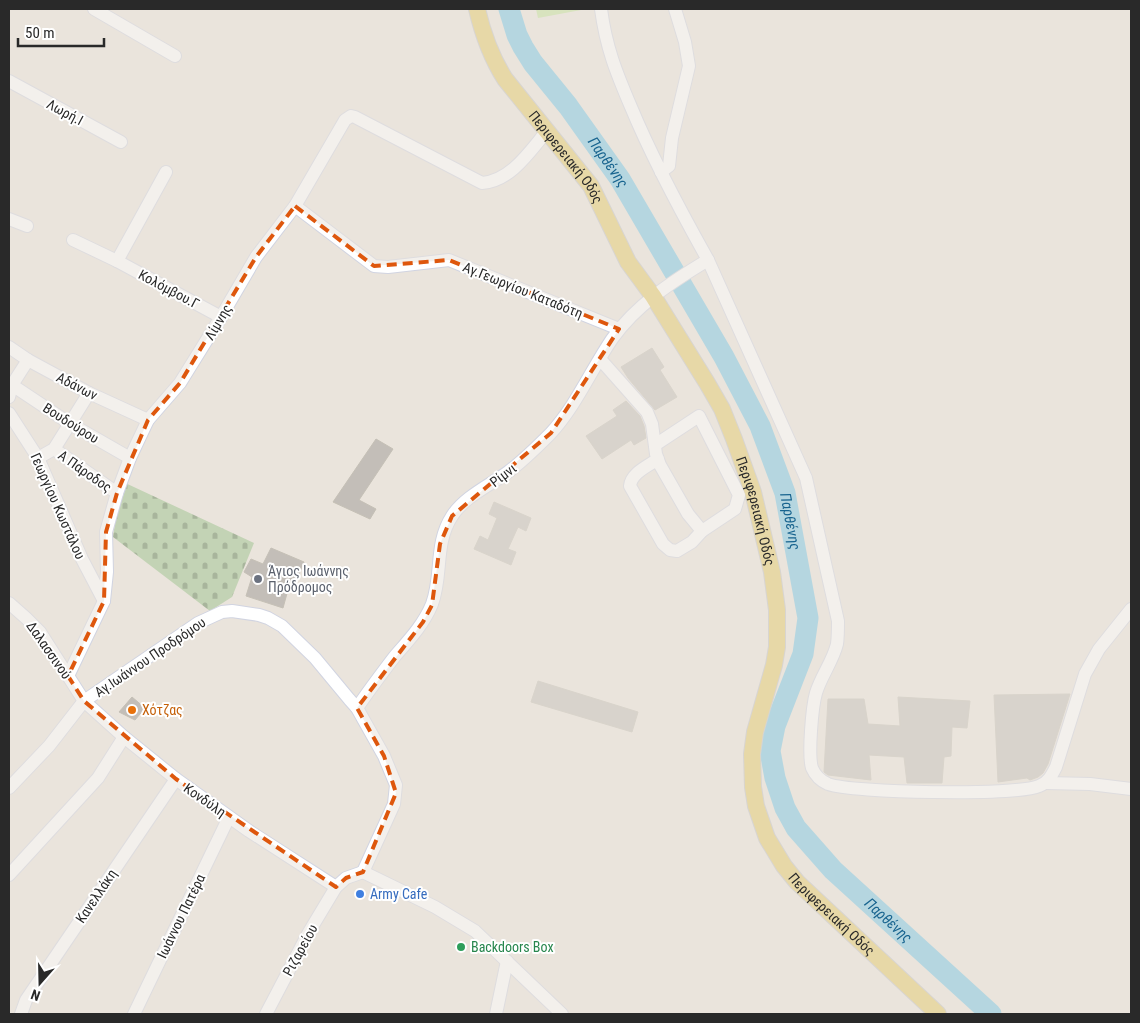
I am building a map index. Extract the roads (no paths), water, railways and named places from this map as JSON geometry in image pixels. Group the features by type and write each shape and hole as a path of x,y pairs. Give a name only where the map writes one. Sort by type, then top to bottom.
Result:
{"main road":[{"name":"Περιφερειακή Οδός","path":"477,9 482,32 497,66 505,79 591,186 628,262 653,296 722,409 753,492 772,572 778,610 777,647 770,681 755,732 751,770 756,806 764,831 774,852 798,882 938,1014"}],"street":[{"path":"94,9 175,56"},
{"path":"601,9 612,64 638,125 672,196 708,260 806,478 838,621 837,644 816,694 810,747 813,770 820,780 828,784 867,789 997,792 1034,788 1046,783 1090,784 1131,789"},
{"path":"603,24 611,9"},
{"path":"660,172 669,166 672,138 688,66 685,42 675,9"},
{"name":"Λωρή.Ι","path":"9,81 121,142"},
{"name":"Λίμνης","path":"68,676 104,601 107,572 106,532 117,493 130,458 148,420 180,383 221,318 256,257 296,206 337,131 345,120 350,116 355,117 482,183 498,180 520,164 547,131"},
{"path":"117,261 166,172"},
{"name":"Αγ.Γεωργίου Καταδότη","path":"296,206 374,266 388,267 449,260 619,329"},
{"path":"9,219 27,226"},
{"name":"Κολόμβου.Γ","path":"73,240 117,261 221,318"},
{"name":"Ρίμνι","path":"357,708 370,688 428,614 438,583 440,544 452,516 461,505 509,471 551,433 586,383 619,329 653,296 708,260"},
{"name":"Αδάνων","path":"9,347 28,360 89,393 148,420"},
{"path":"600,359 647,412 652,424 658,459 688,514 702,532"},
{"path":"10,391 28,360"},
{"name":"Βουδούρου","path":"10,391 130,458"},
{"path":"38,458 54,448 68,423 89,393"},
{"name":"Γεωργίου Κωστάλου","path":"9,413 38,458 82,559 104,601"},
{"path":"655,445 699,416 739,495 735,509 702,532 692,542 677,551 670,550 663,544 630,486 636,474 658,459"},
{"name":"Α Πάροδος","path":"54,448 117,493"},
{"name":"Δαλασσινού","path":"9,603 40,632 84,701"},
{"path":"1046,783 1053,774 1059,758 1085,674 1099,649 1131,609"},
{"name":"Αγ.Ιωάννου Προδρόμου","path":"9,788 49,746 84,701 198,623 222,612 232,611 258,615 282,626 315,658 357,708 384,756 396,785 394,804 363,872"},
{"name":"Κονδύλη","path":"84,701 124,737 176,779 229,817 336,887"},
{"path":"9,875 98,778 124,737"},
{"name":"Κανελλάκη","path":"21,1014 26,1000 176,779"},
{"name":"Ιωάννου Πατέρα","path":"134,1014 229,817"},
{"path":"336,887 346,878 363,872 462,922 475,931 562,1014"},
{"name":"Ριζαρείου","path":"266,1014 309,932 336,887"},
{"path":"496,1014 507,961"}],"waterway":[{"name":"Παρθένης","path":"509,9 523,47 620,179 724,357 760,426 785,493 808,618 803,654 775,726 770,751 775,778 785,808 796,828 833,870 991,1014"}],"place":[{"name":"Άγιος Ιωάννης Πρόδρομος","path":"258,579"},
{"name":"Χότζας","path":"132,710"},
{"name":"Army Cafe","path":"360,894"},
{"name":"Backdoors Box","path":"461,947"}]}
